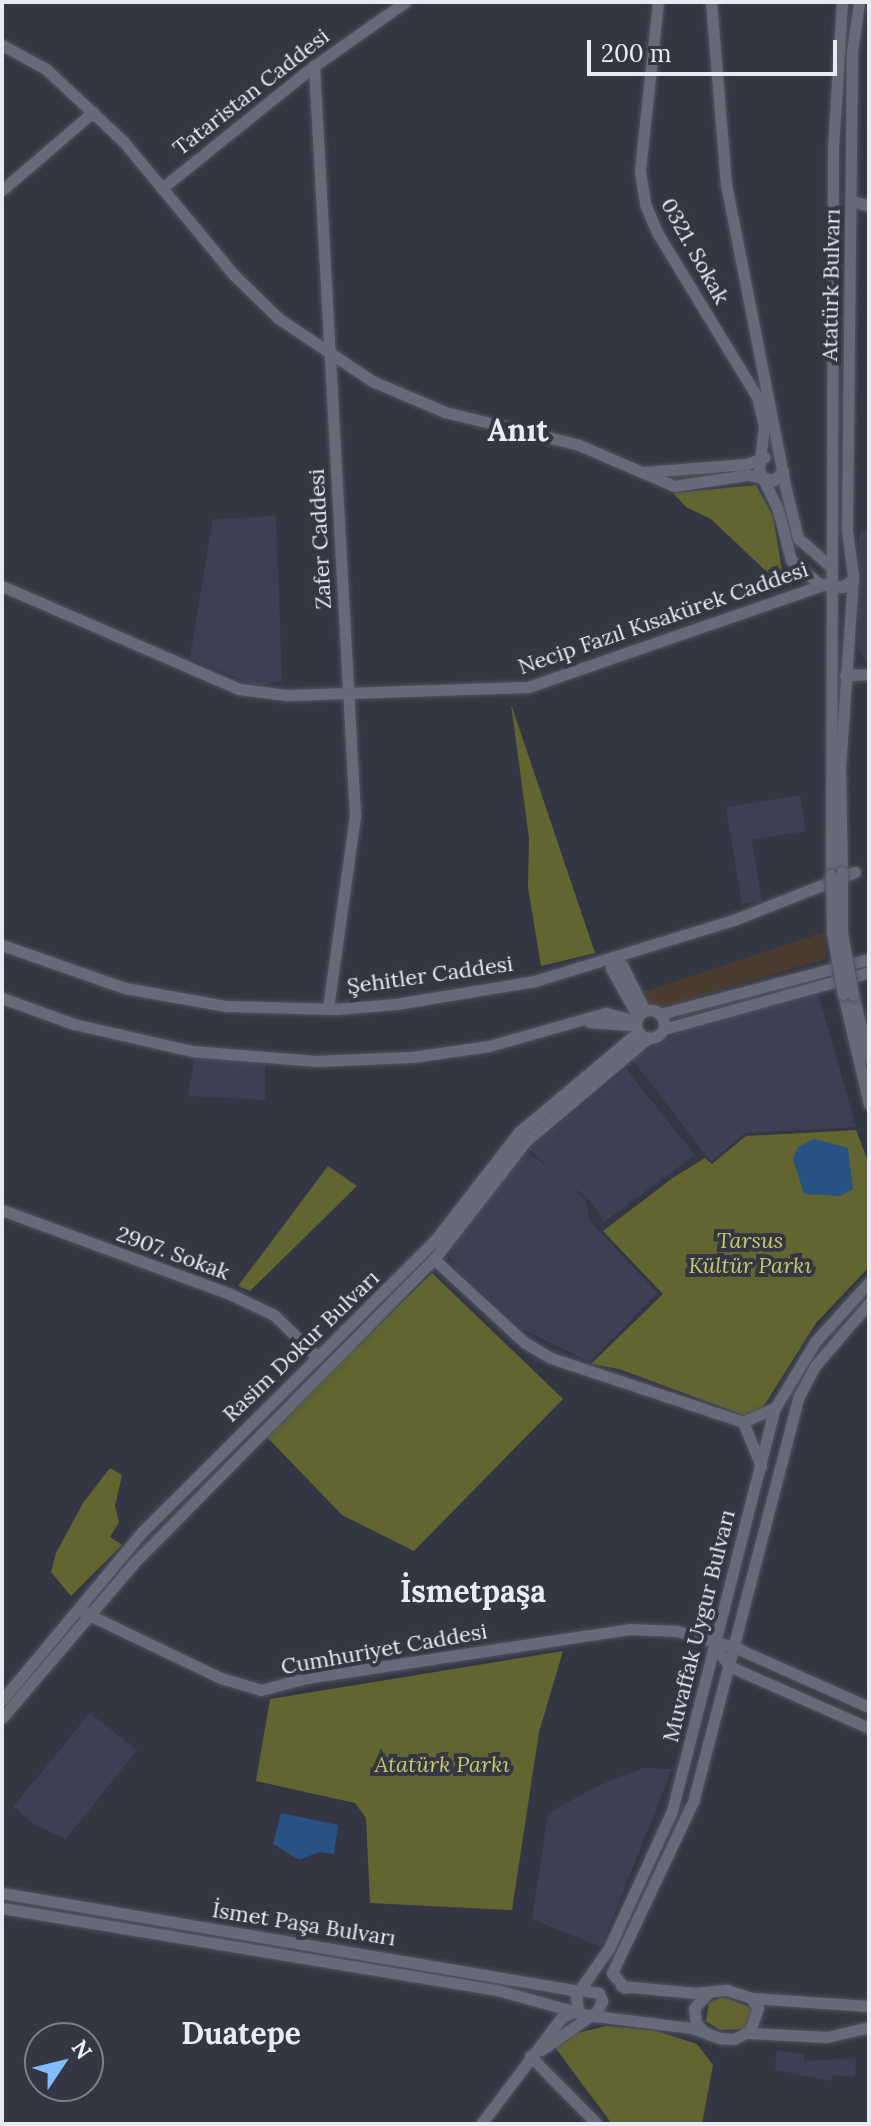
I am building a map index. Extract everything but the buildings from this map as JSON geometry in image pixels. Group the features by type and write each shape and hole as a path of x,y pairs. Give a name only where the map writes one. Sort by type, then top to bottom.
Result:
{"street":[{"name":"Tataristan Caddesi","path":"162,188 314,66 405,2"},
{"name":"0321. Sokak","path":"658,2 641,189 658,234 757,397 764,425 763,477"},
{"path":"711,2 726,184 798,538 831,567 842,562 852,574"},
{"name":"Atatürk Bulvarı","path":"831,582 833,149 842,2"},
{"name":"Atatürk Bulvarı","path":"843,873 845,675 852,574 847,530 853,201 852,52 859,2"},
{"path":"2,45 46,69 93,112 162,188 234,275 278,318 372,381 445,412 579,445 674,486 763,477 774,480 782,466"},
{"name":"Zafer Caddesi","path":"314,66 326,353 340,506 346,695 355,816 328,1009"},
{"path":"2,190 93,112"},
{"path":"853,201 869,206"},
{"path":"642,472 762,459 782,466"},
{"path":"763,477 778,510 791,560 807,577 831,582 843,873 832,933 869,1058"},
{"name":"Necip Fazıl Kısakürek Caddesi","path":"2,586 239,689 268,695 346,695 528,687 831,582 842,587 852,574"},
{"path":"845,675 869,674"},
{"name":"Şehitler Caddesi","path":"2,945 81,975 170,998 226,1006 328,1009 472,994 612,958 736,919 843,873"},
{"path":"612,958 611,968 640,1024"},
{"path":"2,998 74,1024 192,1051 315,1061 473,1048 606,1013 664,1029 861,968 869,959"},
{"path":"2,1718 89,1614 338,1352 434,1259 526,1141 640,1024 660,1014 861,968"},
{"path":"848,994 869,1104"},
{"path":"660,1014 664,1029"},
{"name":"Rasim Dokur Bulvarı","path":"2,1700 141,1533 436,1239 519,1132 640,1024"},
{"name":"2907. Sokak","path":"2,1210 228,1293 274,1315 317,1357"},
{"path":"434,1259 524,1342 551,1358 743,1422 775,1408"},
{"name":"Muvaffak Uygur Bulvarı","path":"579,1991 609,1948 672,1811 775,1408 815,1342 869,1282"},
{"name":"Muvaffak Uygur Bulvarı","path":"596,2013 693,1802 799,1396 828,1348 869,1303"},
{"path":"743,1422 761,1466"},
{"name":"Cumhuriyet Caddesi","path":"76,1608 221,1678 261,1690 306,1678 629,1629 677,1631 734,1647 869,1707"},
{"path":"713,1643 729,1666 869,1728"},
{"name":"İsmet Paşa Bulvarı","path":"2,1893 579,1991 592,1988 601,1997"},
{"name":"İsmet Paşa Bulvarı","path":"2,1908 497,1990 578,2010 734,2039 748,2033 827,2037 869,2027"},
{"path":"610,1977 625,1988 710,1992 735,1990 751,1998 869,2006"},
{"path":"481,2124 562,2017 578,2010 579,1991"},
{"path":"706,2033 693,2017 699,1999 710,1992"},
{"path":"748,2033 758,2008 751,1998"},
{"path":"530,2056 596,2013"},
{"path":"530,2056 597,2124"}],"shaded area":[{"path":"276,516 282,681 257,686 190,658 213,519"},
{"path":"869,528 869,664 858,651 859,539 860,532"},
{"path":"800,795 806,831 752,840 762,901 742,904 726,807"},
{"path":"825,932 826,959 651,1010 643,992"},
{"path":"818,994 856,1127 745,1133 711,1162 632,1059 683,1029"},
{"path":"195,1055 265,1063 265,1100 188,1096"},
{"path":"626,1069 695,1155 604,1222 591,1202 571,1185 586,1201 589,1220 657,1293 590,1362 524,1330 455,1268 447,1251 526,1152 550,1168 529,1149"},
{"path":"90,1713 137,1750 66,1839 35,1825 13,1807"},
{"path":"643,1768 672,1769 601,1947 532,1919 548,1814 591,1789"},
{"path":"777,2051 804,2054 804,2061 856,2058 855,2077 832,2075 831,2081 775,2070"}],"green space":[{"path":"756,485 773,516 785,589 711,519 686,507 673,493"},
{"path":"511,704 595,953 541,966 528,887 529,838"},
{"name":"Tarsus Kültür Parkı","path":"856,1130 869,1164 869,1267 816,1323 762,1409 746,1416 619,1369 591,1364 663,1294 603,1231 674,1177 705,1158 712,1164 746,1136"},
{"path":"328,1166 357,1186 250,1291 238,1286"},
{"path":"432,1273 563,1399 414,1551 342,1515 265,1435"},
{"path":"110,1468 122,1475 115,1506 119,1522 110,1537 122,1545 71,1596 51,1572 56,1553 83,1503"},
{"name":"Atatürk Parkı","path":"563,1651 539,1732 512,1910 370,1903 366,1818 355,1803 256,1781 270,1699"},
{"path":"723,1997 753,2008 748,2029 720,2030 706,2021 709,2002"},
{"path":"606,2026 653,2030 697,2044 713,2065 702,2124 612,2124 554,2046 578,2033"}],"water":[{"path":"814,1139 848,1148 853,1189 840,1196 804,1194 793,1159 798,1147"},
{"path":"281,1813 338,1825 334,1854 319,1852 299,1860 273,1844"}],"district":[{"name":"Anıt","path":"518,430"},
{"name":"İsmetpaşa","path":"473,1591"},
{"name":"Duatepe","path":"241,2033"}]}
